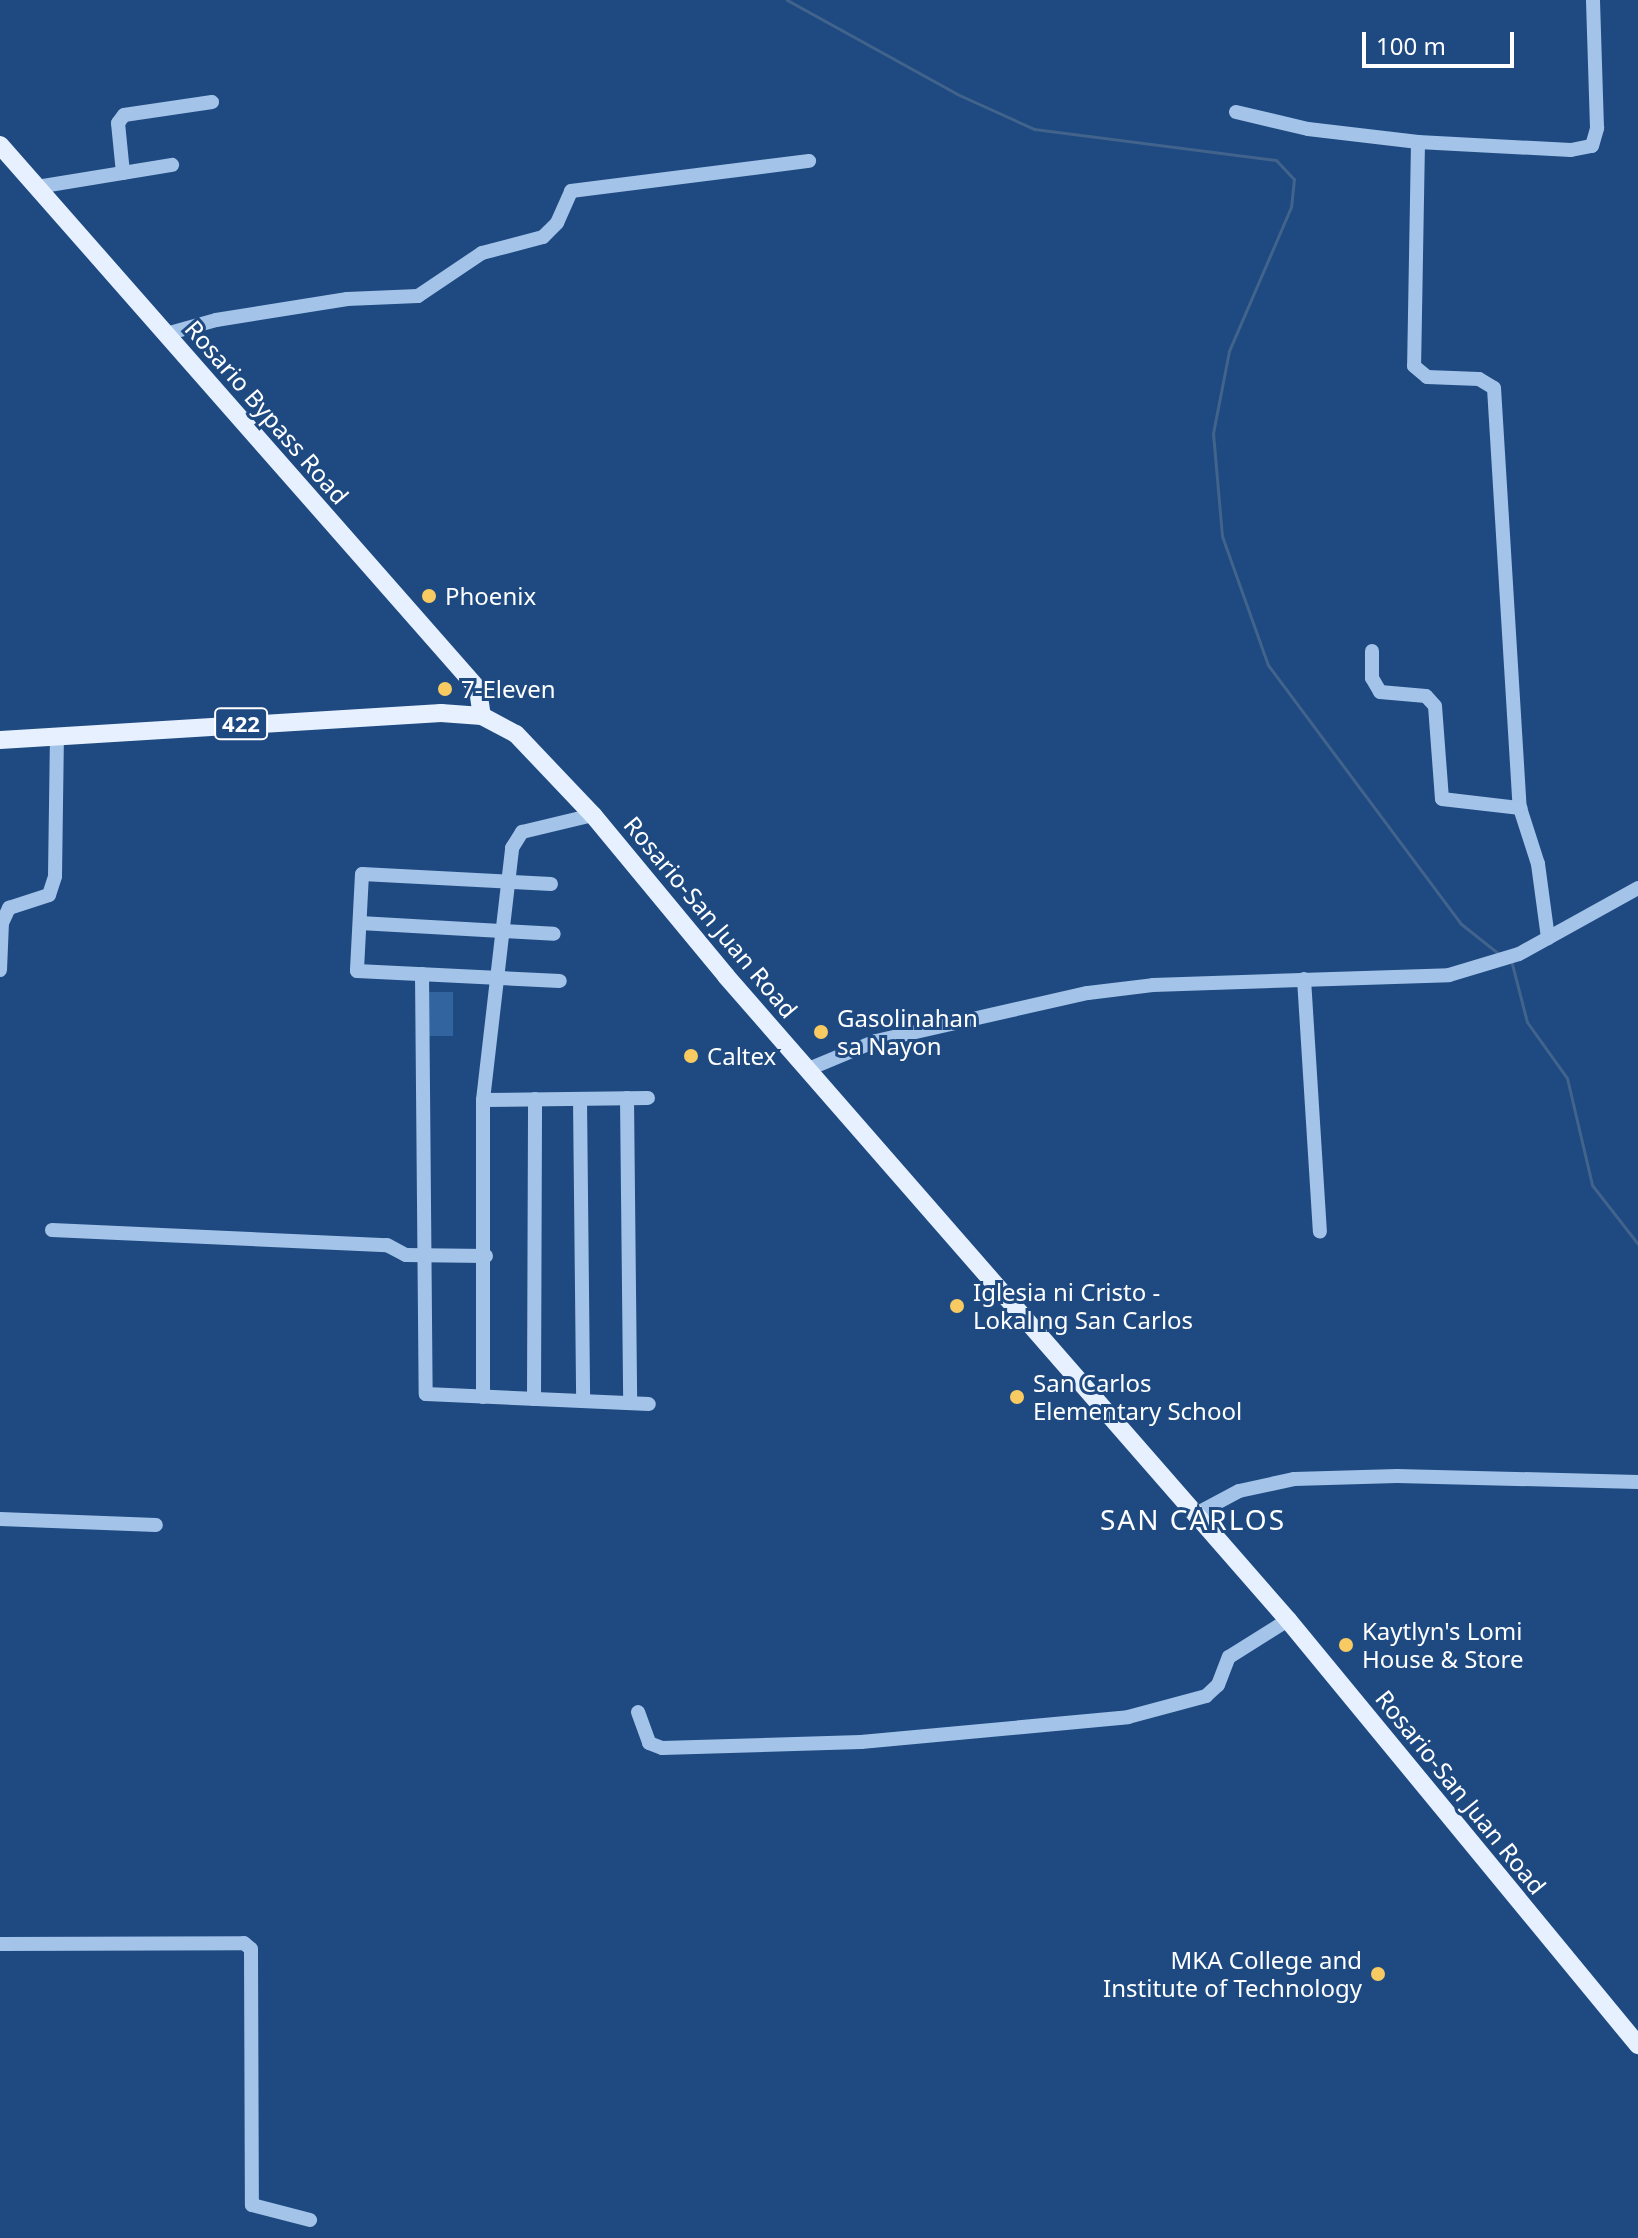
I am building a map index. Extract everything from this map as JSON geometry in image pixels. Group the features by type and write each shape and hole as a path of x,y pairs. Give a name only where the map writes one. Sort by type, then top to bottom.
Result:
{"main road":[{"name":"Rosario Bypass Road","path":"0,145 478,689 482,716"},
{"name":"Rosario-San Juan Road","path":"0,740 400,714 482,716 516,734 593,815 726,976 811,1068 1194,1515 1288,1620 1638,2045"}],"street":[{"path":"1236,112 1308,129 1418,142 1571,150 1592,146 1597,128 1593,0"},
{"path":"123,173 118,123 124,115 212,102"},
{"path":"1418,142 1414,366 1427,377 1487,382 1495,398 1520,808 1536,856 1548,938"},
{"path":"166,334 216,320 347,299 418,296 482,253 543,237 557,223 571,191 809,161"},
{"path":"37,187 172,165"},
{"path":"1372,651 1372,678 1380,692 1426,696 1435,706 1442,799 1520,808"},
{"path":"0,970 2,923 9,908 49,895 55,876 57,736"},
{"path":"483,1397 486,1256 483,1100 515,839 522,832 593,815"},
{"path":"551,884 362,874 357,971 560,981"},
{"path":"811,1068 876,1041 1088,993 1304,979 1449,975 1519,954 1638,888"},
{"path":"360,923 554,934"},
{"path":"422,974 426,1394 649,1404"},
{"path":"1304,979 1320,1231"},
{"path":"627,1098 630,1403"},
{"path":"483,1100 648,1098"},
{"path":"534,1399 535,1099"},
{"path":"580,1099 583,1401"},
{"path":"52,1230 387,1245 406,1255 486,1256"},
{"path":"1194,1515 1239,1491 1294,1479 1397,1476 1638,1482"},
{"path":"0,1519 156,1525"},
{"path":"638,1712 649,1743 662,1748 861,1742 1128,1717 1206,1696 1218,1685 1229,1657 1288,1620"},
{"path":"0,1944 244,1943 251,1949 252,2205 310,2220"}],"shaded area":[{"path":"429,992 453,992 453,1036 429,1036"}],"waterway":[{"path":"787,0 957,94 1034,129 1276,160 1294,179 1291,207 1229,351 1213,433 1222,536 1268,665 1460,923 1499,954"},
{"path":"1512,964 1527,1022 1567,1078 1592,1185 1638,1244"}],"place":[{"name":"Phoenix","path":"429,596"},
{"name":"7-Eleven","path":"445,689"},
{"name":"Gasolinahan sa Nayon","path":"821,1032"},
{"name":"Caltex","path":"691,1056"},
{"name":"Iglesia ni Cristo - Lokal ng San Carlos","path":"957,1306"},
{"name":"San Carlos Elementary School","path":"1017,1397"},
{"name":"Kaytlyn's Lomi House & Store","path":"1346,1645"},
{"name":"MKA College and Institute of Technology","path":"1378,1974"}],"district":[{"name":"SAN CARLOS","path":"1193,1519"}]}
